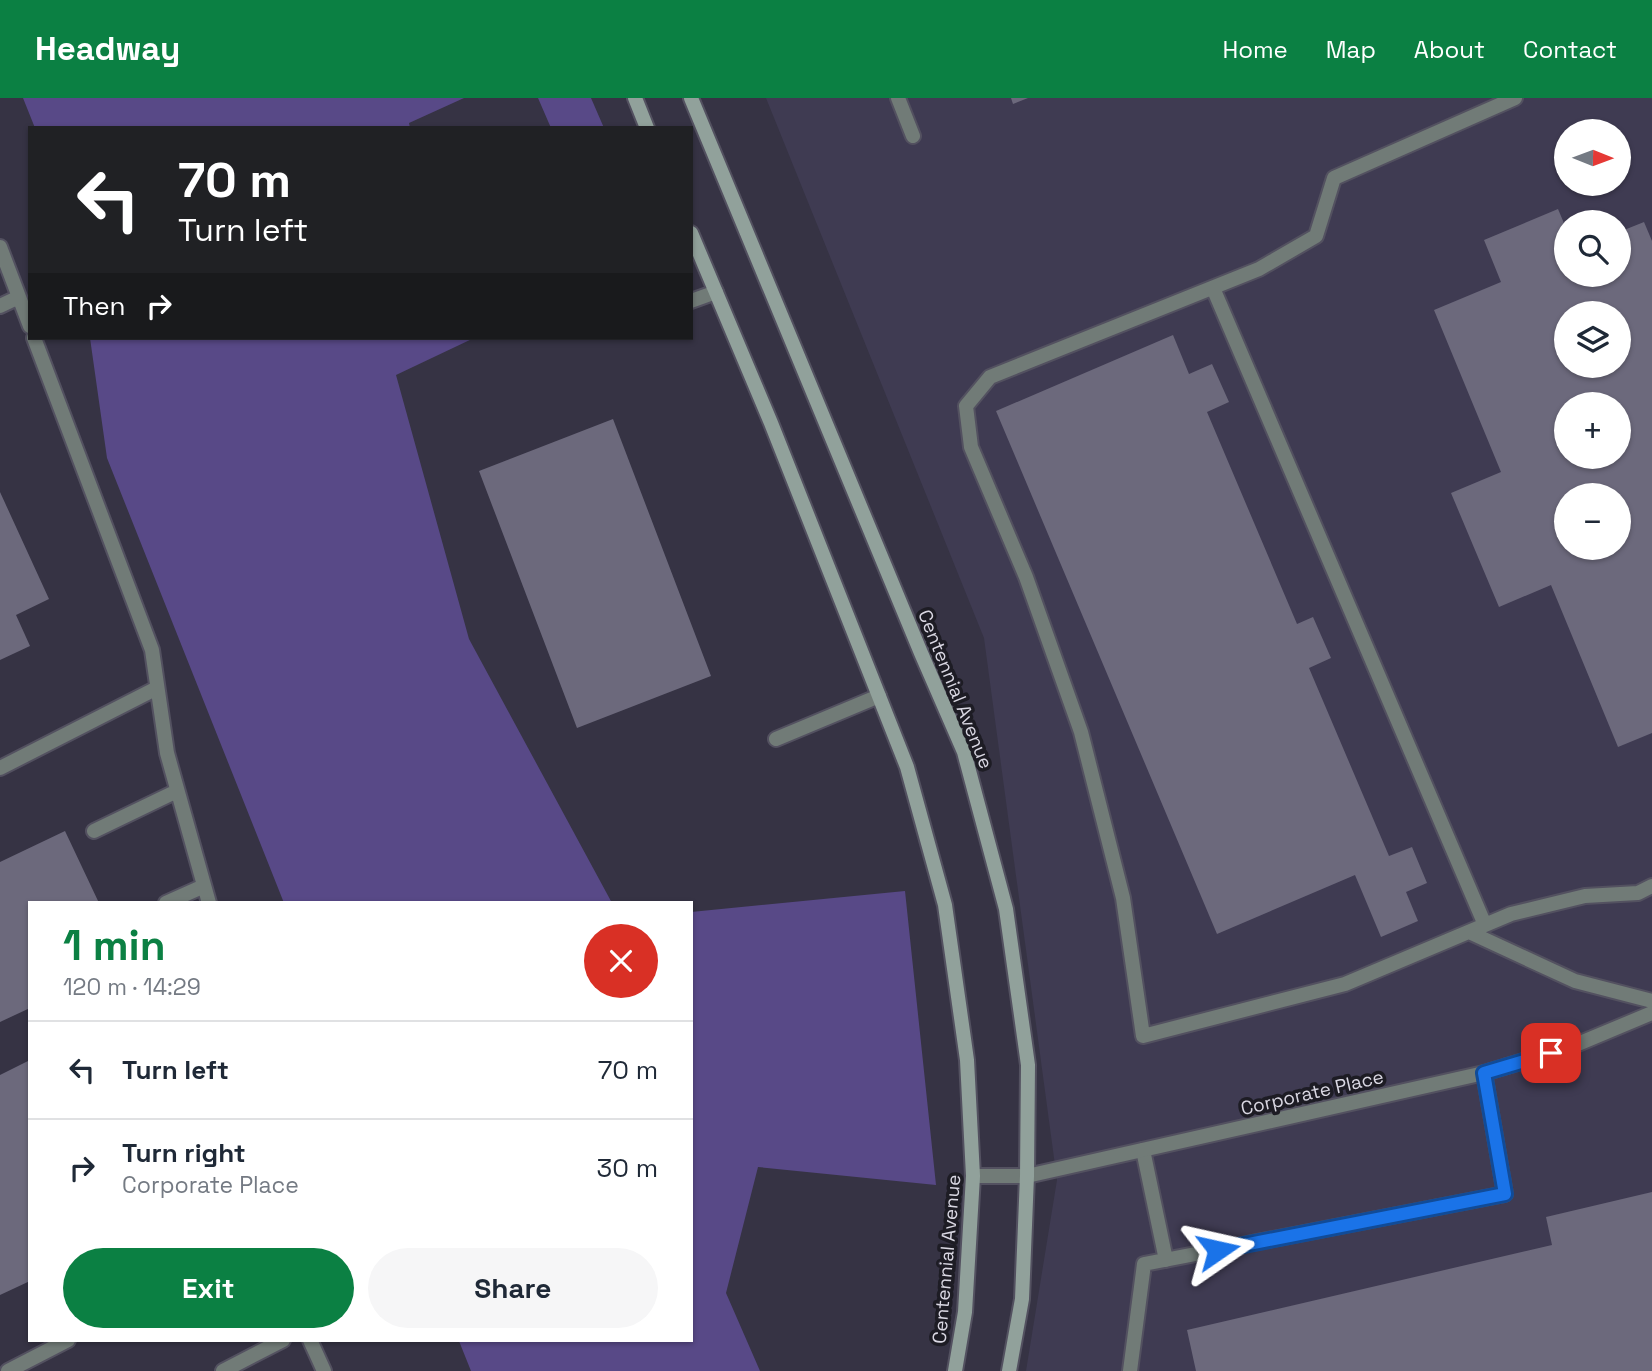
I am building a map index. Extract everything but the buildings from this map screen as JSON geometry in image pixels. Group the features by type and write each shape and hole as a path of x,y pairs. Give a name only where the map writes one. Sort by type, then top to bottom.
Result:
{"main road":[{"path":"635,98 646,126"},
{"name":"Centennial Avenue","path":"696,102 964,752 1008,922 1028,1065 1027,1176 1021,1299 1009,1371"},
{"name":"Centennial Avenue","path":"693,238 776,435 907,767 945,905 967,1059 973,1176 965,1312 955,1371"}],"street":[{"path":"898,98 913,136"},
{"path":"1515,98 1334,178 1316,236 1259,269 990,377 966,406 971,447 1026,577 1081,732 1123,898 1143,1036 1345,984 1511,914 1585,896 1638,893 1652,886"},
{"path":"0,247 28,321"},
{"path":"1213,288 1485,925"},
{"path":"693,300 716,292"},
{"path":"0,306 19,297"},
{"path":"35,340 152,650 167,753 208,901"},
{"path":"0,768 157,688"},
{"path":"776,739 879,696"},
{"path":"94,831 177,791"},
{"path":"170,901 204,886"},
{"path":"1469,932 1575,981 1652,1001"},
{"name":"Corporate Place","path":"973,1176 1027,1176 1484,1073 1573,1046 1652,1013"},
{"path":"1130,1371 1144,1264 1505,1194 1484,1073"},
{"path":"1143,1150 1166,1260"},
{"path":"8,1371 64,1342"},
{"path":"223,1371 279,1342"},
{"path":"311,1342 324,1371"}],"shaded area":[{"path":"23,98 464,98 409,123 410,126 34,126"},
{"path":"538,98 591,98 603,126 550,126"},
{"path":"766,98 1652,98 1652,1371 1026,1371 1057,1180 984,638"},
{"path":"90,340 470,340 396,375 469,639 611,901 283,901 107,458"},
{"path":"905,891 936,1185 758,1167 726,1293 760,1371 471,1371 459,1342 693,1342 693,912"}],"route":[{"path":"1218,1250 1505,1194 1484,1073 1551,1053"}]}
